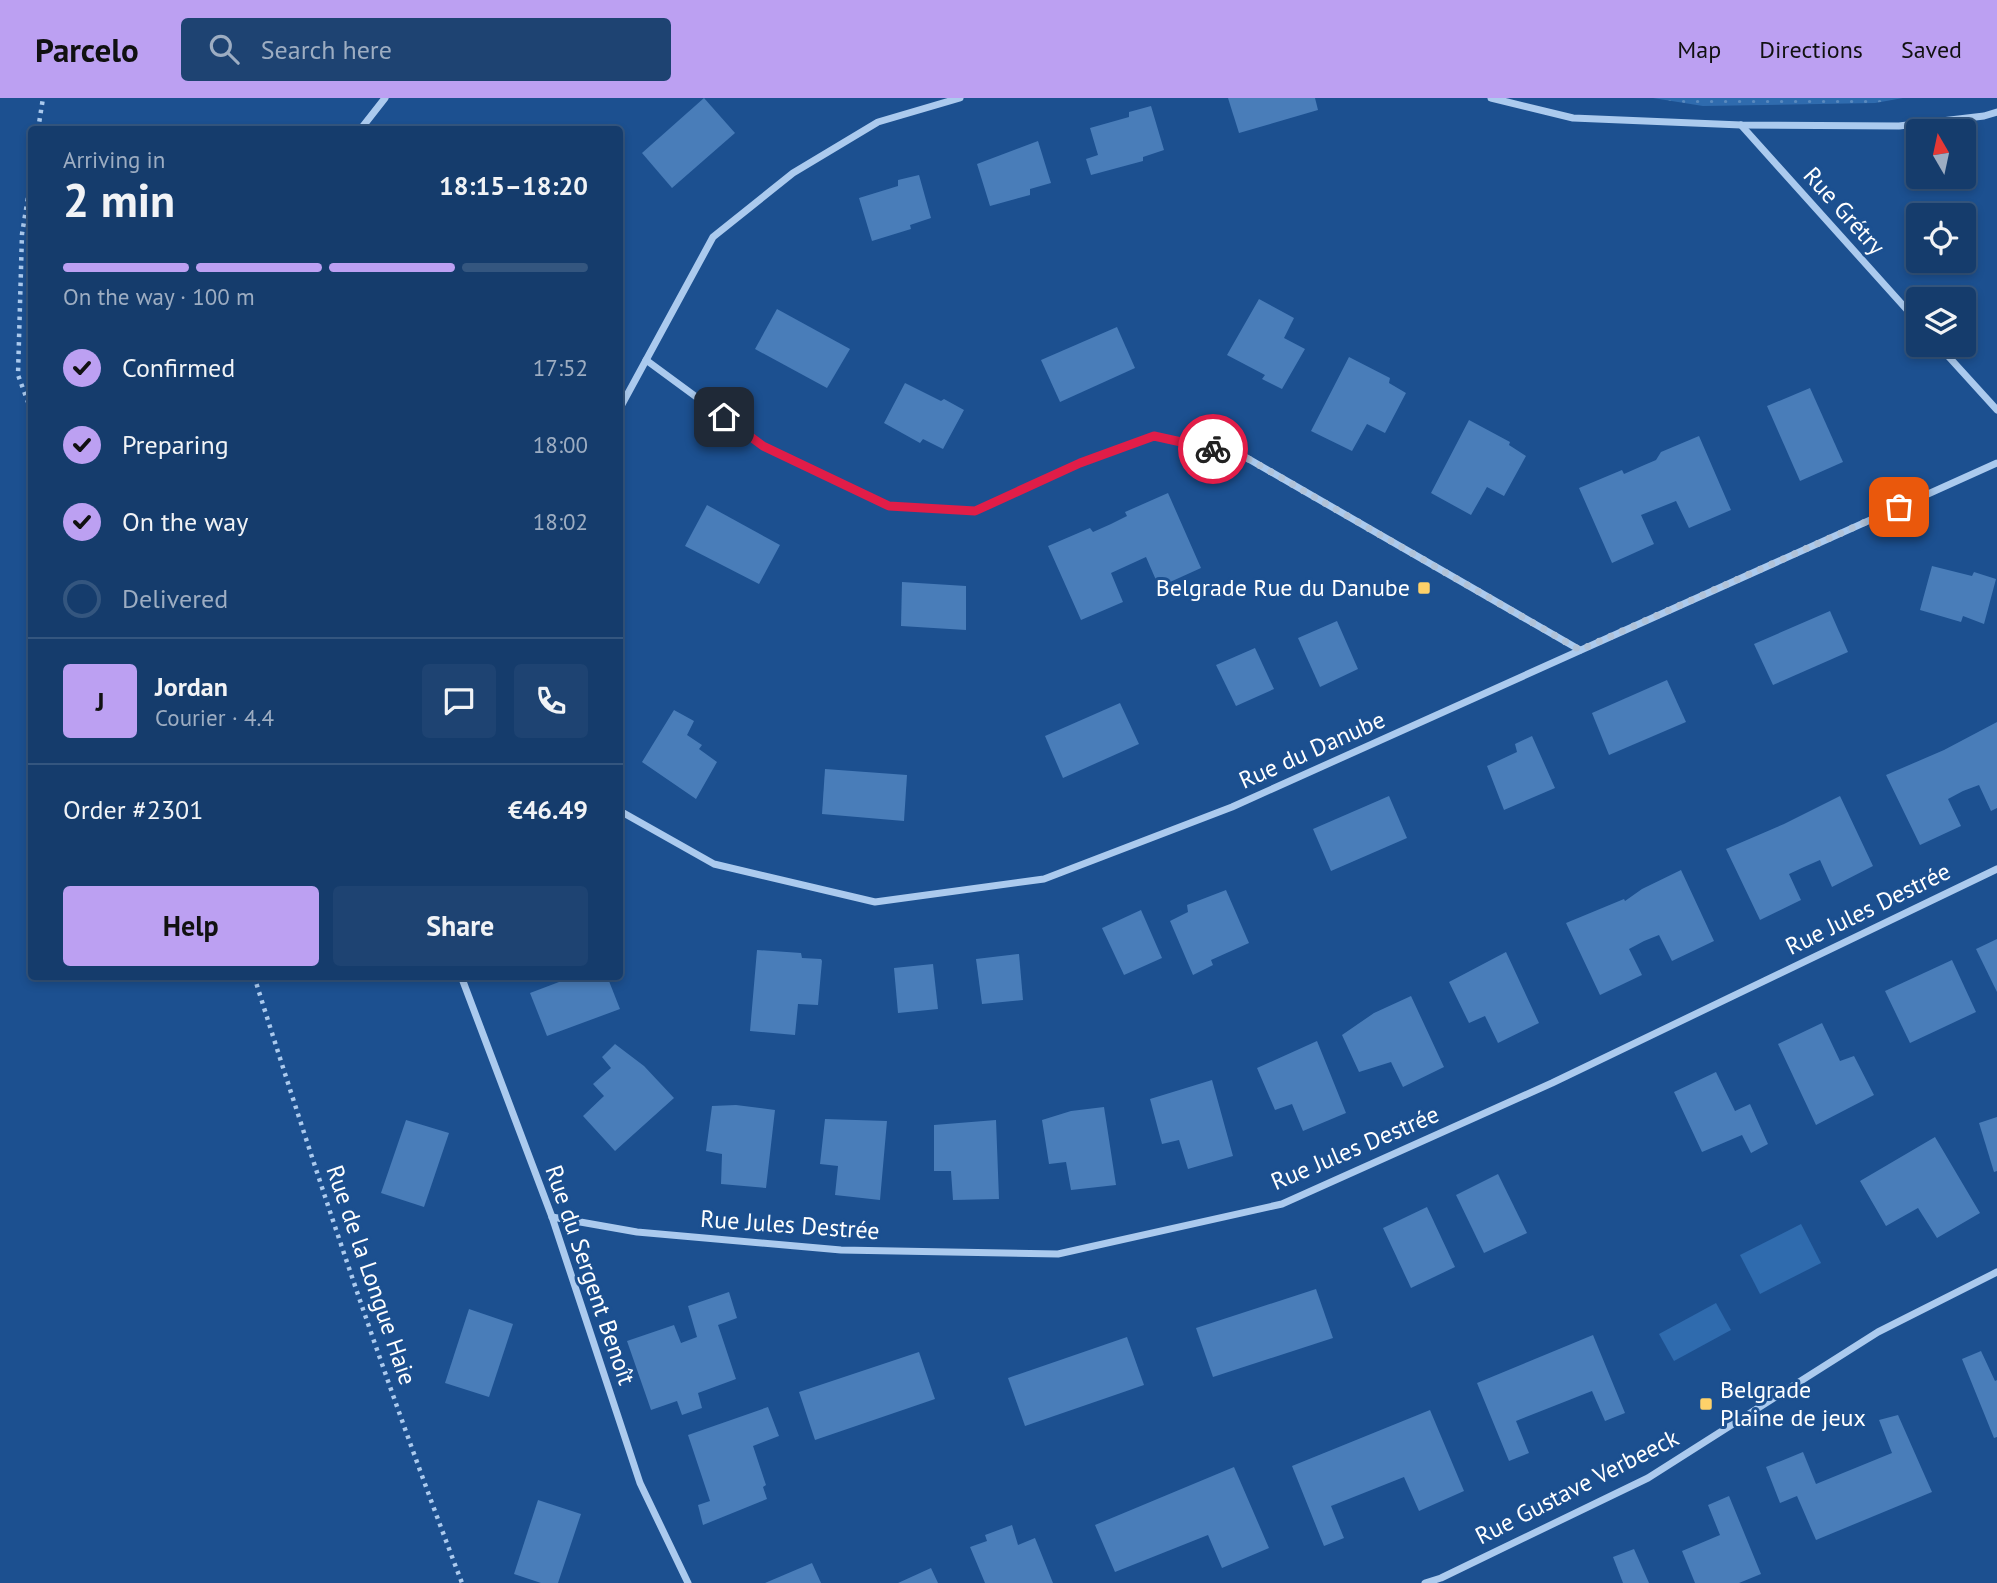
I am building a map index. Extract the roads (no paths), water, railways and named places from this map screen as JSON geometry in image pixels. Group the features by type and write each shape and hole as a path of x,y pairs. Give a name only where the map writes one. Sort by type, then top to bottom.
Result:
{"street":[{"path":"363,126 385,98"},
{"path":"623,402 713,237 793,173 878,122 960,98"},
{"path":"1491,98 1573,118 1741,125 1899,125 1997,113"},
{"name":"Rue Grétry","path":"1741,125 1906,309"},
{"path":"1949,357 1997,410"},
{"path":"646,360 763,446 889,506 975,511 1080,463 1154,436 1240,454 1580,650"},
{"name":"Rue du Danube","path":"623,813 715,864 875,901 1044,879 1232,807 1997,463"},
{"name":"Rue Jules Destrée","path":"552,1217 637,1232 841,1250 1058,1254 1282,1203 1552,1083 1997,869"},
{"name":"Rue du Sergent Benoît","path":"463,980 552,1217 640,1483 688,1583"},
{"name":"Rue Gustave Verbeeck","path":"1425,1583 1441,1578 1648,1478 1878,1332 1997,1272"}],"place":[{"name":"Belgrade Rue du Danube","path":"1424,588"},
{"name":"Belgrade Plaine de jeux","path":"1706,1404"}]}
